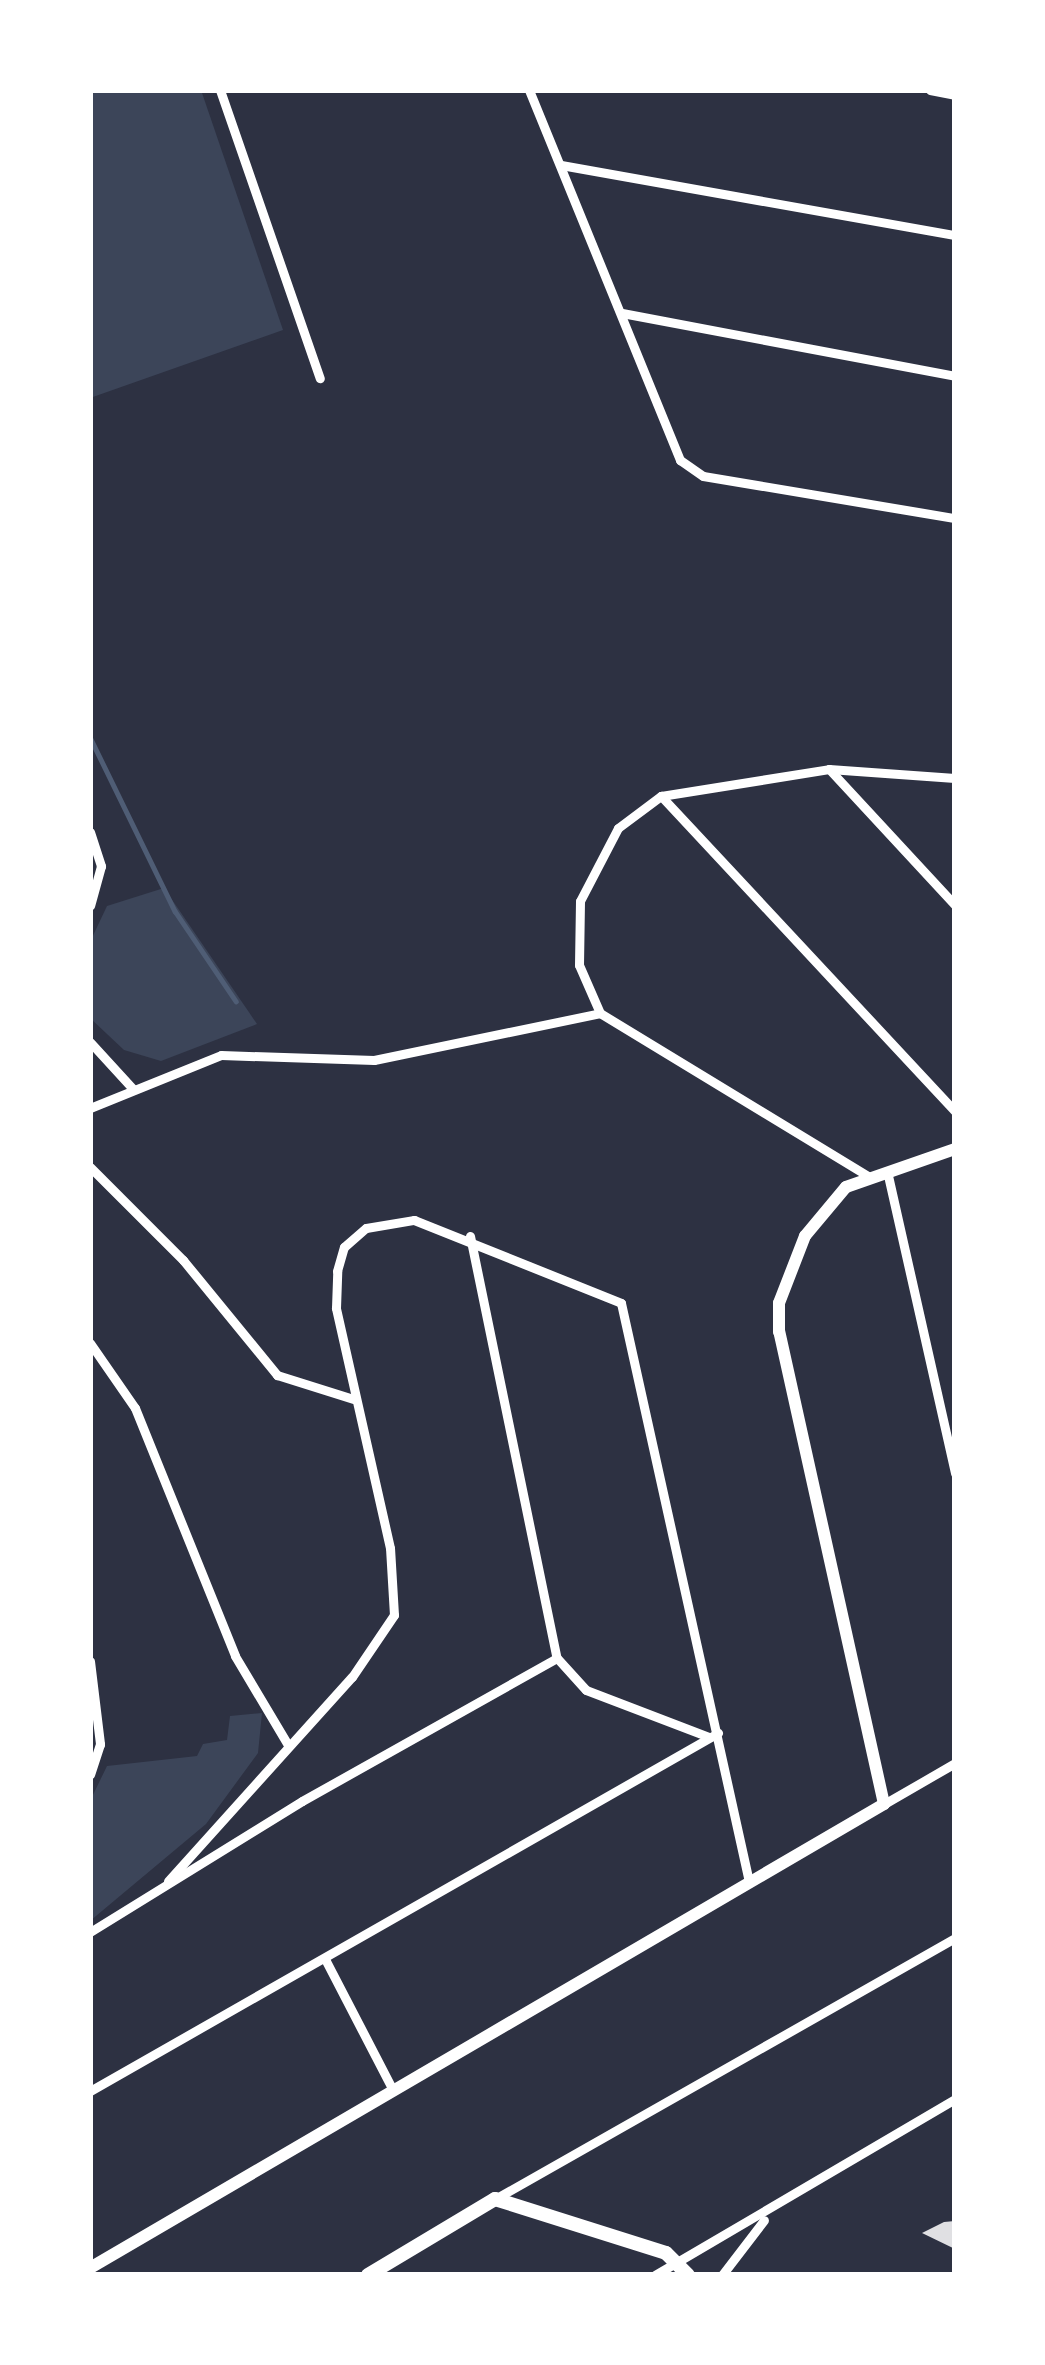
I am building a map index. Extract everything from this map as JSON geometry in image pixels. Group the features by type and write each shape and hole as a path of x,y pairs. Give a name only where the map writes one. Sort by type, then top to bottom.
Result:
{"main road":[{"path":"368,2275 494,2199 678,2261 688,2275"}],"street":[{"path":"220,90 320,378"},
{"path":"529,90 672,444 691,470 955,518"},
{"path":"930,90 955,95"},
{"path":"561,165 955,235"},
{"path":"622,314 955,376"},
{"path":"829,769 955,905"},
{"path":"868,1176 600,1013 579,965 580,902 618,828 661,796 829,769 955,778"},
{"path":"661,796 955,1112"},
{"path":"90,832 101,866 90,906"},
{"path":"90,1108 221,1055 374,1060 600,1013"},
{"path":"90,1042 133,1089"},
{"path":"884,1804 779,1332 779,1303 806,1236 826,1206 868,1176 955,1149"},
{"path":"90,1167 183,1260 277,1375 353,1399"},
{"path":"887,1171 955,1473"},
{"path":"168,1881 352,1677 394,1615 390,1548 336,1308 344,1247 388,1221 470,1236 621,1303 749,1882"},
{"path":"470,1236 557,1658 586,1690 714,1735"},
{"path":"90,1343 135,1408 235,1656 288,1744"},
{"path":"90,1933 168,1881 557,1658"},
{"path":"90,1661 100,1744 90,1774"},
{"path":"90,2091 714,1735"},
{"path":"90,2268 955,1763"},
{"path":"494,2199 955,1939"},
{"path":"325,1959 392,2088"},
{"path":"655,2275 767,2215 955,2099"},
{"path":"722,2275 767,2215"}],"shaded area":[{"path":"90,90 201,90 283,330 90,398"},
{"path":"164,888 257,1024 161,1061 124,1050 90,1018 90,942 107,906"},
{"path":"262,1713 258,1753 206,1824 90,1921 90,1801 107,1766 197,1756 203,1744 227,1740 230,1716"}],"building":[{"path":"955,2221 955,2249 922,2233 944,2222"}],"waterway":[{"path":"90,737 175,911 236,1001"}]}
